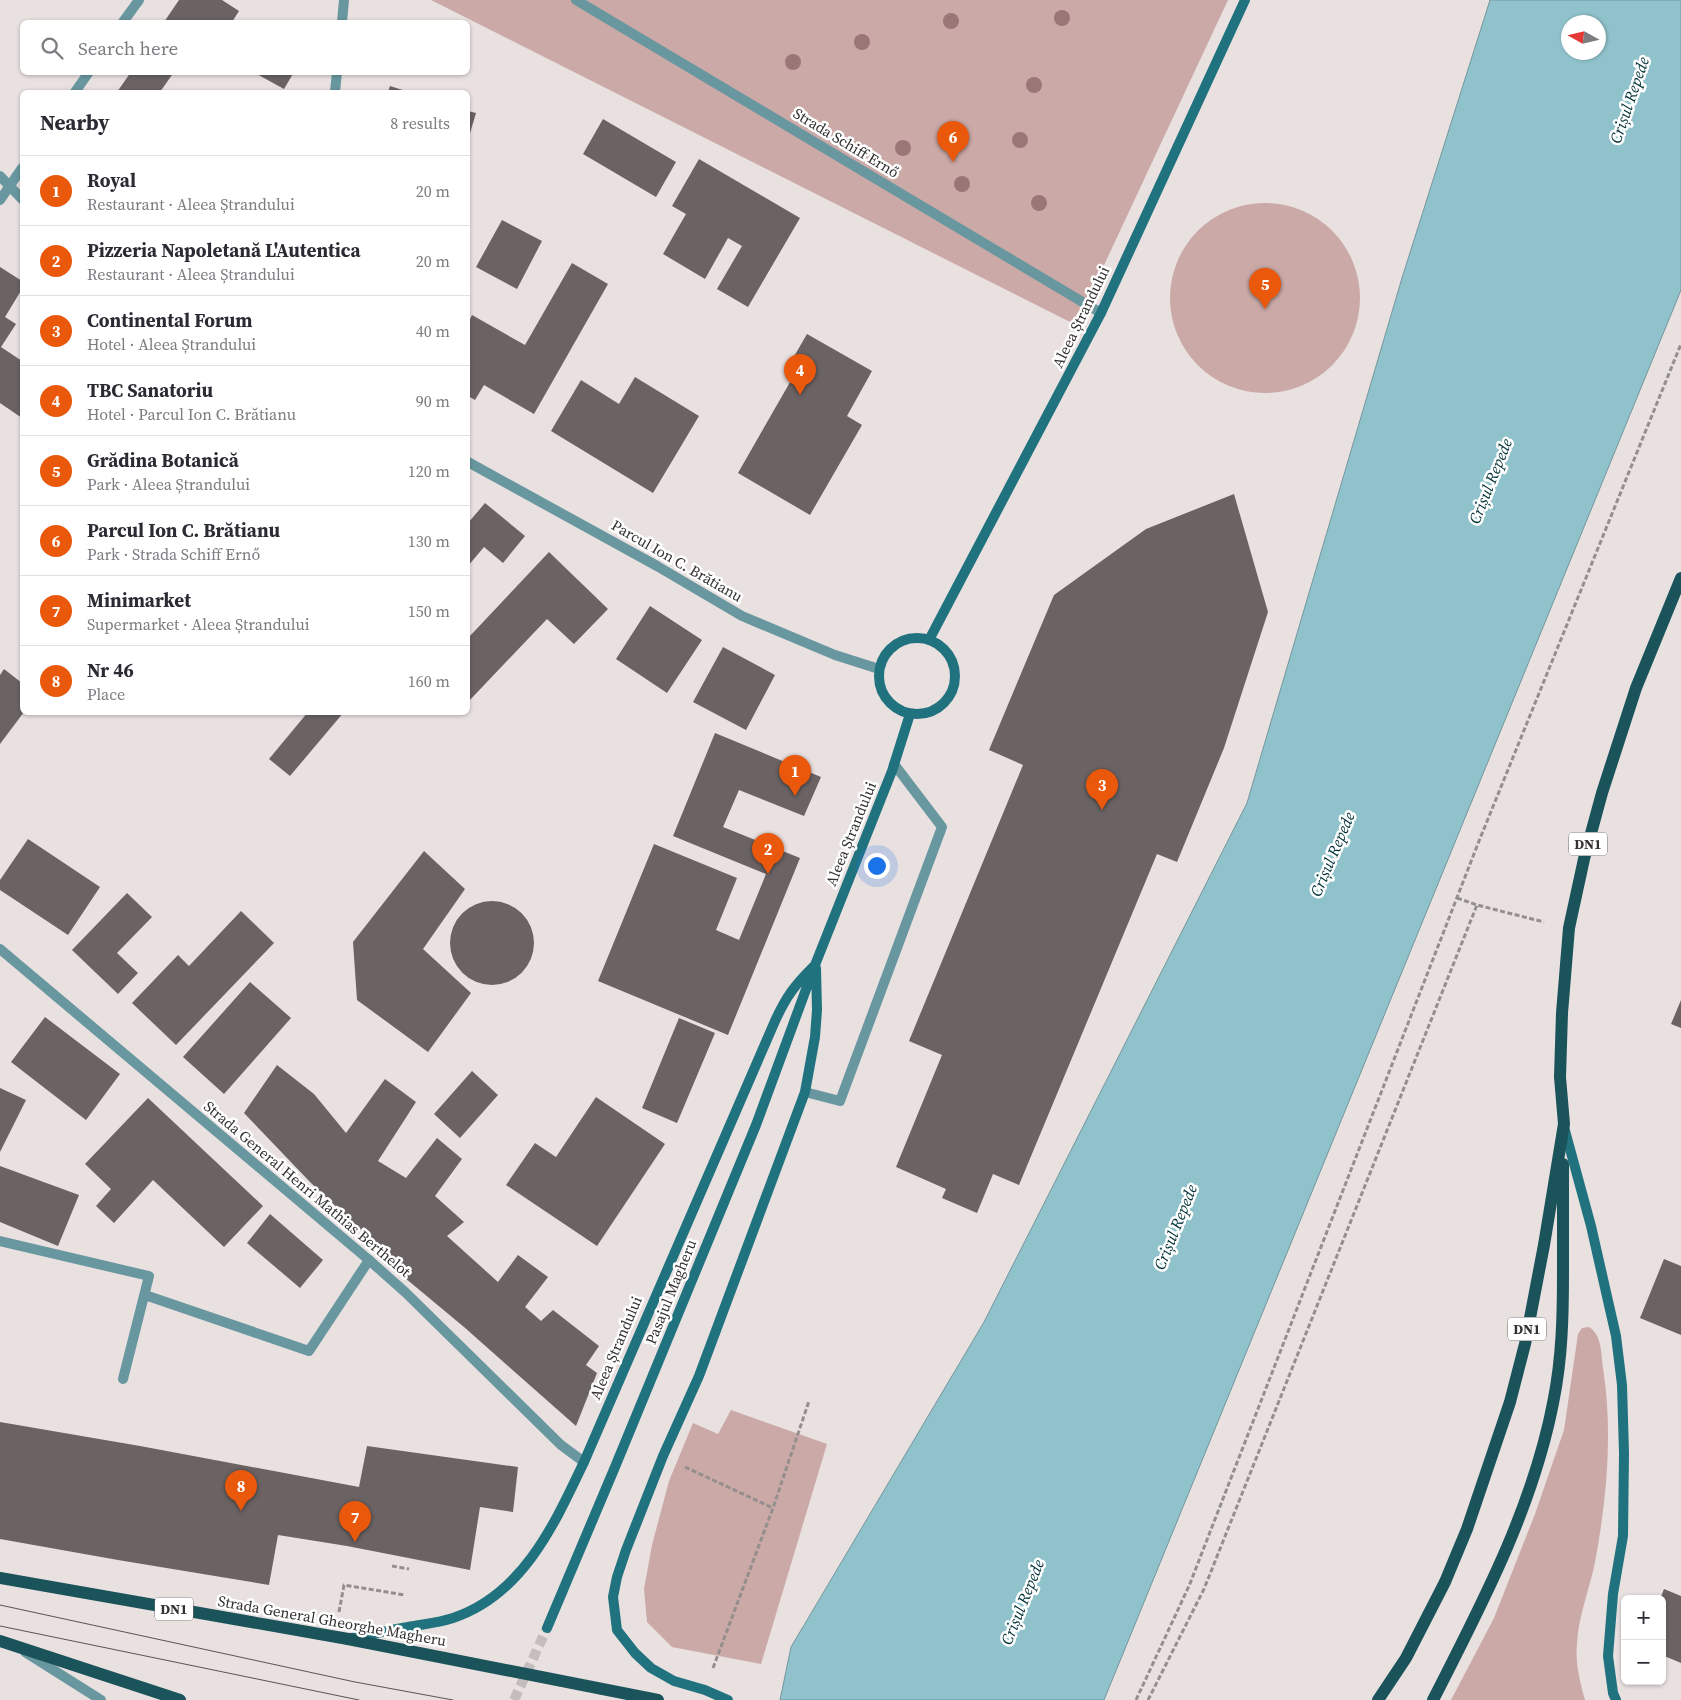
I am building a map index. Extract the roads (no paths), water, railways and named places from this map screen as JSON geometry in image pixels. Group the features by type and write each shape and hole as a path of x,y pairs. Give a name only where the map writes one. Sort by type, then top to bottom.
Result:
{"main road":[{"name":"DN1","path":"1378,1700 1406,1658 1445,1582 1467,1529 1497,1443 1524,1344 1544,1245 1564,1124 1560,1058 1564,976 1569,928 1584,859 1605,784 1636,688 1681,578"},
{"path":"1433,1700 1491,1585 1519,1519 1543,1446 1554,1398 1562,1336 1564,1124"},
{"name":"Strada General Gheorghe Magheru","path":"0,1578 348,1639 658,1700"},
{"path":"5,1642 180,1700"}],"street":[{"path":"124,20 139,0"},
{"path":"342,20 344,0"},
{"name":"Strada Schiff Ernő","path":"576,0 1101,313"},
{"name":"Aleea Ștrandului","path":"930,640 1101,313 1245,0"},
{"path":"76,90 87,75"},
{"path":"335,90 337,75"},
{"path":"0,200 20,171"},
{"path":"0,176 20,196"},
{"name":"Parcul Ion C. Brătianu","path":"470,463 657,566 742,616 835,655 879,669"},
{"path":"917,638 930,640 950,656 954,668 955,681 951,694 944,704 934,711 910,714 898,710 882,693 879,669 884,657 892,647 904,640 917,638"},
{"name":"Aleea Ștrandului","path":"348,1639 464,1614 492,1598 509,1583 526,1566 543,1541 560,1512 584,1462 774,1021 786,998 815,965 894,764 910,714"},
{"path":"805,1092 840,1101 942,827 894,764"},
{"name":"Strada General Henri Mathias Berthelot","path":"0,949 369,1260 405,1292 561,1445 584,1462"},
{"name":"Aleea Ștrandului","path":"728,1700 705,1690 674,1681 651,1668 635,1653 617,1630 613,1597 626,1550 663,1456 699,1376 805,1092 815,1036 817,1010 815,965"},
{"name":"Pasajul Magheru","path":"547,1628 756,1125 815,965"},
{"path":"1564,1124 1591,1226 1616,1336 1622,1385 1624,1453 1623,1536 1613,1594 1608,1656 1613,1693 1616,1700"},
{"path":"0,1241 149,1276 123,1380"},
{"path":"145,1294 309,1351 369,1260"},
{"path":"5,1642 100,1700"}],"water":[{"name":"Crișul Repede","path":"1490,0 1681,0 1681,290 1104,1700 780,1700 791,1647 984,1322 1247,803 1402,278"}],"tunnel":[{"path":"514,1700 547,1628"}],"tram line":[{"path":"0,1605 355,1682 453,1700"},
{"path":"0,1626 359,1700"}],"place":[{"name":"Parcul Ion C. Brătianu","path":"953,162"},
{"name":"Grădina Botanică","path":"1265,309"},
{"name":"TBC Sanatoriu","path":"800,395"},
{"name":"Royal","path":"795,796"},
{"name":"Continental Forum","path":"1102,810"},
{"name":"Pizzeria Napoletană L'Autentica","path":"768,874"},
{"name":"Nr 46","path":"241,1511"},
{"name":"Minimarket","path":"355,1542"}]}
